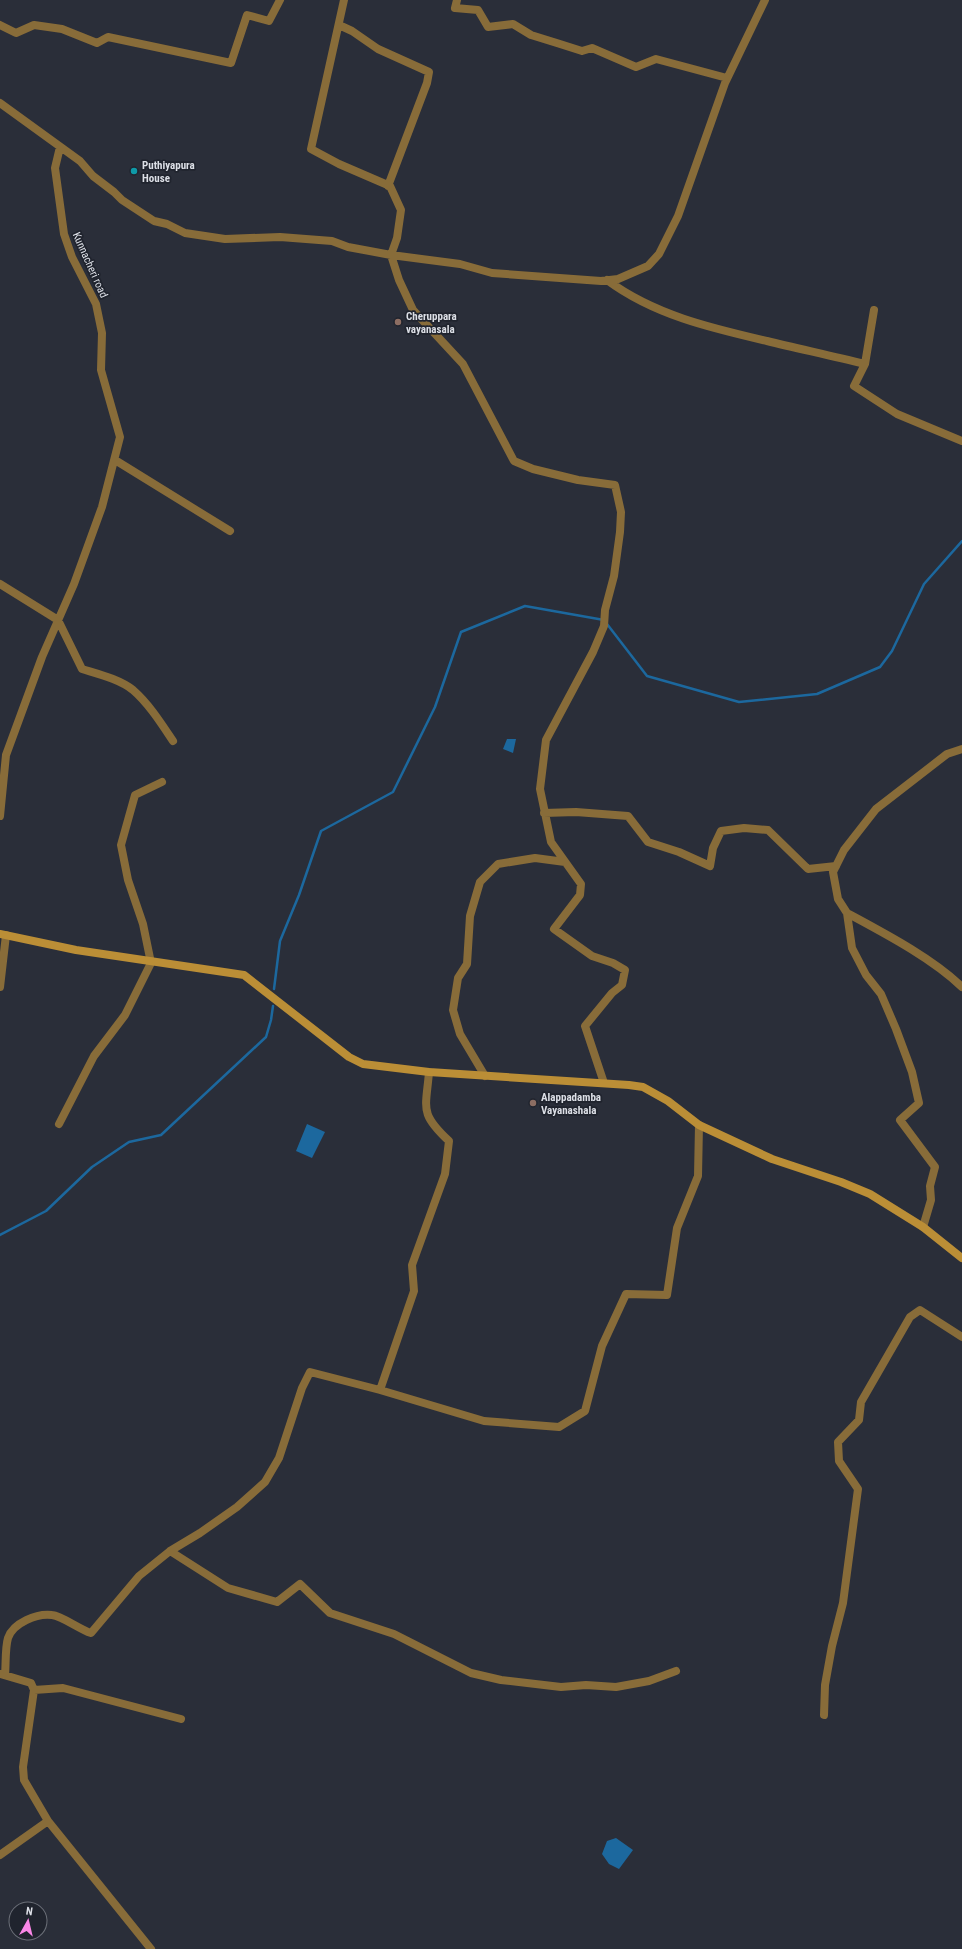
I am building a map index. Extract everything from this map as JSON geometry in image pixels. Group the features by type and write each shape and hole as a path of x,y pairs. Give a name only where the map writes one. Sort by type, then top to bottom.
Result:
{"street":[{"path":"0,25 16,33 34,26 62,29 98,43 108,37 231,63 247,15 269,21 280,0"},
{"path":"344,0 311,149 339,164 388,186 401,210 398,238 391,255 399,280 413,310 463,364 514,461 533,469 578,480 615,485 621,512 620,532 614,576 604,626 593,652 546,740 540,789 551,842 581,884 580,895 554,929 592,956 613,963 625,970 622,986 612,993 585,1026 604,1083"},
{"path":"456,0 455,8 478,10 488,27 513,24 531,35 582,51 592,48 636,67 656,59 727,78"},
{"path":"0,103 80,160 93,176 122,200 154,221 167,224 185,233 225,239 280,237 326,241 348,247 391,255 460,264 492,272 607,280 618,279 648,266 659,254 678,216 727,78 765,0"},
{"path":"339,24 378,49 429,72 427,83 388,186"},
{"name":"Kunnacheri road","path":"0,816 6,755 42,657 74,584 102,507 120,436 100,370 101,326 96,304 72,257 64,234 55,168 60,147"},
{"path":"607,280 623,292 672,316 734,334 865,364"},
{"path":"874,310 865,364 854,386 897,414 962,441"},
{"path":"115,460 230,531"},
{"path":"0,584 58,620 82,669 106,676 132,689 150,708 173,741"},
{"path":"923,1227 931,1200 930,1186 935,1167 900,1120 919,1103 912,1072 880,994 866,975 852,948 847,913 838,899 833,872 844,850 876,809 947,754 962,749"},
{"path":"59,1124 94,1056 125,1015 151,963 142,924 128,880 122,845 136,795 162,782"},
{"path":"544,813 576,812 628,816 648,842 679,852 710,866 713,848 721,831 744,828 768,830 808,869 836,866"},
{"path":"485,1076 460,1034 453,1010 458,978 467,964 470,916 480,882 498,864 535,858 565,862"},
{"path":"847,913 885,933 952,977 962,987"},
{"path":"0,987 3,935 151,963 244,975 349,1057 363,1064 429,1072 604,1083 642,1087 668,1101 698,1125 772,1159 842,1182 870,1194 923,1227 962,1258"},
{"path":"380,1390 414,1291 412,1265 446,1174 449,1141 433,1126 426,1112 429,1072"},
{"path":"151,1949 48,1821 24,1780 23,1768 34,1690 31,1683 2,1674 8,1637 20,1624 32,1616 53,1615 80,1630 91,1633 139,1576 170,1551 200,1533 237,1507 265,1482 279,1458 302,1388 310,1372 380,1390 484,1421 558,1427 585,1411 602,1346 626,1294 667,1295 676,1228 698,1176 698,1125"},
{"path":"824,1715 826,1685 832,1646 843,1603 858,1489 839,1461 838,1442 859,1420 861,1402 910,1317 920,1310 962,1338"},
{"path":"170,1551 228,1588 277,1602 300,1584 330,1613 394,1634 471,1673 493,1679 561,1687 586,1685 616,1687 649,1681 676,1671"},
{"path":"34,1690 63,1688 181,1719"},
{"path":"0,1855 48,1821"}],"water":[{"path":"507,739 516,739 513,753 503,749"},
{"path":"307,1124 325,1132 312,1158 296,1151"},
{"path":"616,1838 633,1850 619,1869 609,1864 602,1854 607,1841"}],"waterway":[{"path":"607,624 647,676 739,702 817,694 880,667 892,651 924,584 962,541"},
{"path":"274,989 280,941 299,895 321,831 393,792 435,707 461,632 525,606 604,620"},
{"path":"0,1235 46,1211 92,1167 129,1142 161,1135 266,1037 273,1006"}],"place":[{"name":"Puthiyapura House","path":"134,171"},
{"name":"Cheruppara vayanasala","path":"398,322"},
{"name":"Alappadamba Vayanashala","path":"533,1103"}]}
